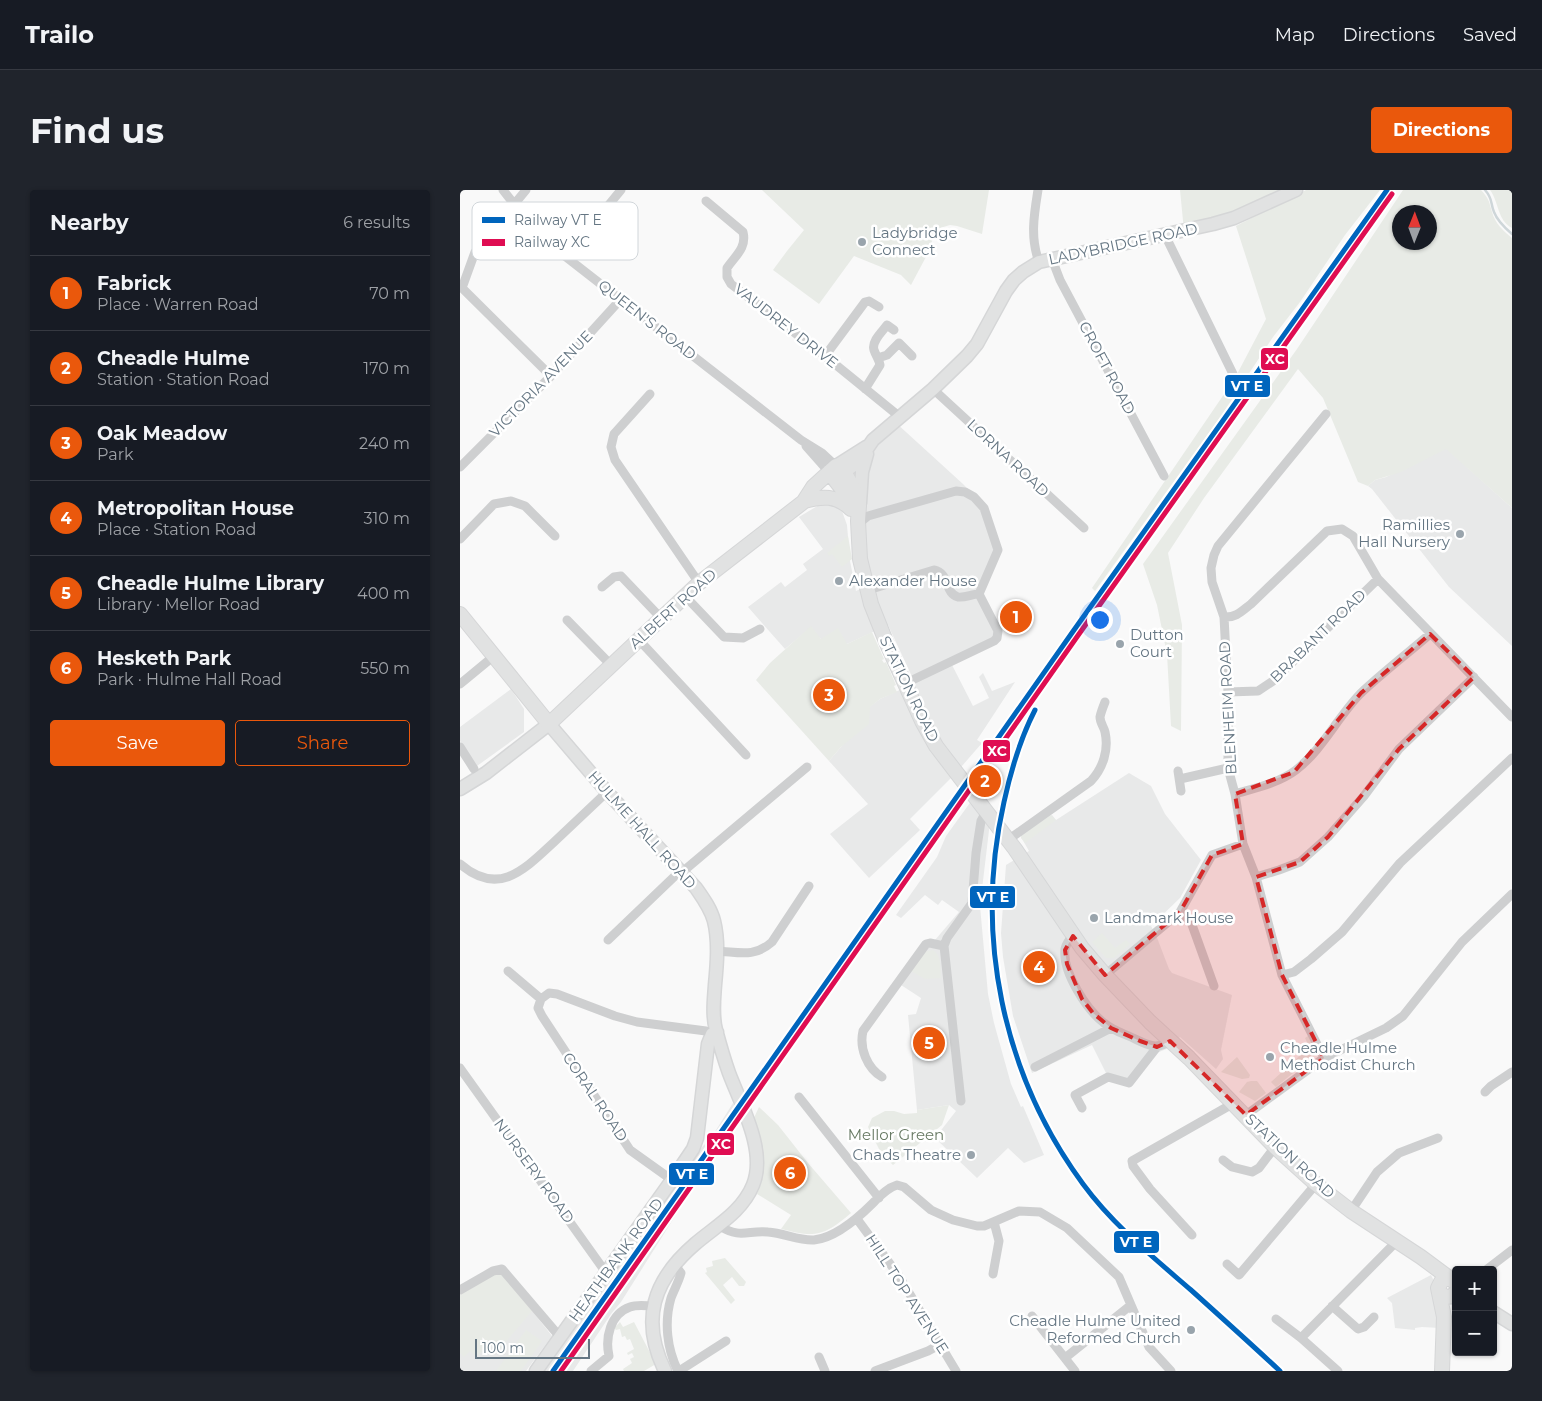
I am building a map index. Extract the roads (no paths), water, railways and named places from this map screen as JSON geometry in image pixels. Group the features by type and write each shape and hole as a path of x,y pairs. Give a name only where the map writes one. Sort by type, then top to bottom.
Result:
{"main road":[{"name":"ALBERT ROAD","path":"549,724 699,583 804,501 836,472"},
{"name":"STATION ROAD","path":"836,472 858,516 860,559 876,617 922,721 936,746 1008,840 1073,936 1105,975 1150,1022 1234,1103 1275,1147 1316,1184 1351,1211 1421,1257 1451,1288"},
{"path":"804,501 820,497 840,499 858,516"},
{"path":"460,614 549,724"},
{"path":"1439,1370 1444,1317 1451,1288"}],"street":[{"name":"QUEEN'S ROAD","path":"503,190 512,202"},
{"path":"515,202 526,190"},
{"path":"611,202 621,190"},
{"path":"1038,190 1032,236 1038,262"},
{"name":"LADYBRIDGE ROAD","path":"871,443 933,389 967,356 977,344 1014,280 1038,262 1234,218 1296,190"},
{"name":"VAUDREY DRIVE","path":"706,201 737,226 745,240 742,249 727,268 727,277 731,284 825,356 900,417"},
{"path":"1164,235 1233,374"},
{"name":"CROFT ROAD","path":"1052,259 1060,280 1164,476"},
{"path":"472,260 462,288 551,376"},
{"name":"QUEEN'S ROAD","path":"570,260 801,440 836,472"},
{"name":"VICTORIA AVENUE","path":"460,467 551,376 622,299"},
{"path":"825,356 865,302 870,301 879,307"},
{"path":"866,389 880,362 874,350 874,343 887,325 894,330"},
{"path":"878,358 887,355 900,343 912,356"},
{"name":"LORNA ROAD","path":"933,389 1084,528"},
{"path":"650,394 614,434 611,447 615,460 699,583"},
{"name":"BLENHEIM ROAD","path":"1324,1058 1282,975 1256,877 1243,844 1235,794 1228,768 1228,692 1224,617 1214,591 1212,575 1214,555 1218,546 1326,414"},
{"path":"871,443 862,472 858,516 868,516 956,491 974,497 984,508 998,550 979,594"},
{"name":"ALBERT ROAD","path":"836,472 858,462 871,443"},
{"path":"460,539 494,504 511,501 525,506 554,536"},
{"path":"1224,617 1230,618 1244,610 1327,531 1342,529 1353,536 1378,579 1430,634 1511,713"},
{"path":"868,590 934,570 944,575 955,596 962,597 979,594"},
{"path":"602,587 614,577 621,576 661,618"},
{"name":"BRABANT ROAD","path":"1228,692 1258,691 1273,681 1378,579"},
{"path":"904,684 996,640 998,631 979,594"},
{"path":"685,596 734,648"},
{"path":"567,620 611,665"},
{"path":"724,637 743,638 760,629"},
{"path":"1235,794 1267,785 1294,772 1308,759 1343,712 1361,693 1430,634"},
{"path":"639,640 746,755"},
{"path":"460,684 494,656"},
{"path":"1256,877 1300,862 1328,837 1364,796 1399,749 1474,678"},
{"path":"1008,840 1091,781 1096,775 1104,761 1106,751 1106,739 1100,718 1105,702"},
{"path":"460,789 486,773 549,724"},
{"name":"HULME HALL ROAD","path":"549,724 603,795 682,871 710,910 714,920 717,951 714,1033 746,1114 756,1151 757,1166 753,1186 738,1208 720,1226 696,1243 674,1264 662,1282 654,1306 654,1339 658,1356 665,1371"},
{"path":"460,747 474,769"},
{"path":"1282,975 1294,972 1342,932 1400,863 1512,758"},
{"path":"608,940 682,871 807,766"},
{"path":"1182,791 1179,775 1228,768"},
{"path":"460,864 482,877 498,879 515,874 530,864 603,795"},
{"path":"961,1101 944,946 947,938 972,903 981,821 986,812"},
{"path":"1105,975 1180,912 1212,855 1243,844"},
{"path":"717,951 751,953 765,948 772,942 809,886"},
{"path":"1246,1116 1324,1058 1386,1028 1403,1016 1462,942 1508,904 1512,894"},
{"path":"1180,912 1191,922 1214,986"},
{"path":"1073,936 1065,950 1067,964 1082,999 1098,1017 1111,1028 1157,1047 1170,1041"},
{"path":"882,1077 874,1072 863,1052 861,1039 863,1031 926,944 944,946"},
{"path":"508,971 540,998 549,993 556,994 629,1020 651,1025 714,1033"},
{"name":"CORAL ROAD","path":"540,998 538,1008 542,1016 630,1150 672,1180"},
{"path":"1035,1067 1111,1028"},
{"name":"HEATHBANK ROAD","path":"536,1371 672,1180 696,1141 708,1044 714,1033"},
{"path":"1082,1108 1075,1095 1108,1077 1129,1083 1157,1047"},
{"name":"NURSERY ROAD","path":"460,1068 606,1274"},
{"path":"1485,1092 1512,1072"},
{"path":"798,1097 879,1198"},
{"path":"1192,1235 1150,1189 1130,1159 1234,1103"},
{"path":"1351,1211 1377,1172 1399,1153 1438,1138"},
{"path":"1223,1160 1232,1167 1252,1172 1260,1168 1275,1147"},
{"path":"1227,1264 1238,1275 1316,1184"},
{"path":"720,1226 731,1233 768,1232 806,1240 816,1240 857,1219 889,1188 900,1185 931,1210 942,1216 977,1226 994,1222 1019,1211 1040,1212 1067,1228 1119,1277 1149,1347 1171,1371"},
{"name":"HILL TOP AVENUE","path":"857,1219 899,1276 956,1371"},
{"path":"992,1274 999,1241 994,1222"},
{"path":"1301,1338 1397,1241"},
{"path":"1491,1266 1512,1250"},
{"path":"674,1264 681,1273 668,1309 668,1331 671,1355 678,1371 726,1341"},
{"path":"460,1290 493,1271 502,1269 560,1337"},
{"path":"591,1371 609,1356 607,1348 608,1330 618,1316 636,1305 654,1306"},
{"path":"1065,1358 1131,1305"},
{"path":"1332,1306 1358,1329 1364,1327 1374,1317"},
{"path":"1497,1315 1512,1324"},
{"path":"1032,1316 1075,1371"},
{"path":"1276,1319 1301,1338 1338,1371"},
{"path":"875,1371 928,1351 941,1344"},
{"path":"819,1358 825,1371"}],"waterway":[{"path":"1485,190 1488,193 1497,218 1512,234"}],"rail line":[{"name":"XC","path":"561,1371 1079,634 1392,194"}],"place":[{"name":"Ladybridge Connect","path":"862,242"},
{"name":"Ramillies Hall Nursery","path":"1460,534"},
{"name":"Alexander House","path":"839,581"},
{"name":"Fabrick","path":"1016,617"},
{"name":"Dutton Court","path":"1120,644"},
{"name":"Oak Meadow","path":"829,695"},
{"name":"Cheadle Hulme","path":"985,781"},
{"name":"Landmark House","path":"1094,918"},
{"name":"Metropolitan House","path":"1039,967"},
{"name":"Cheadle Hulme Library","path":"929,1043"},
{"name":"Cheadle Hulme Methodist Church","path":"1270,1057"},
{"name":"Chads Theatre","path":"971,1155"},
{"name":"Hesketh Park","path":"790,1173"},
{"name":"Cheadle Hulme United Reformed Church","path":"1191,1330"}],"park label":[{"name":"Mellor Green","path":"896,1135"}]}
